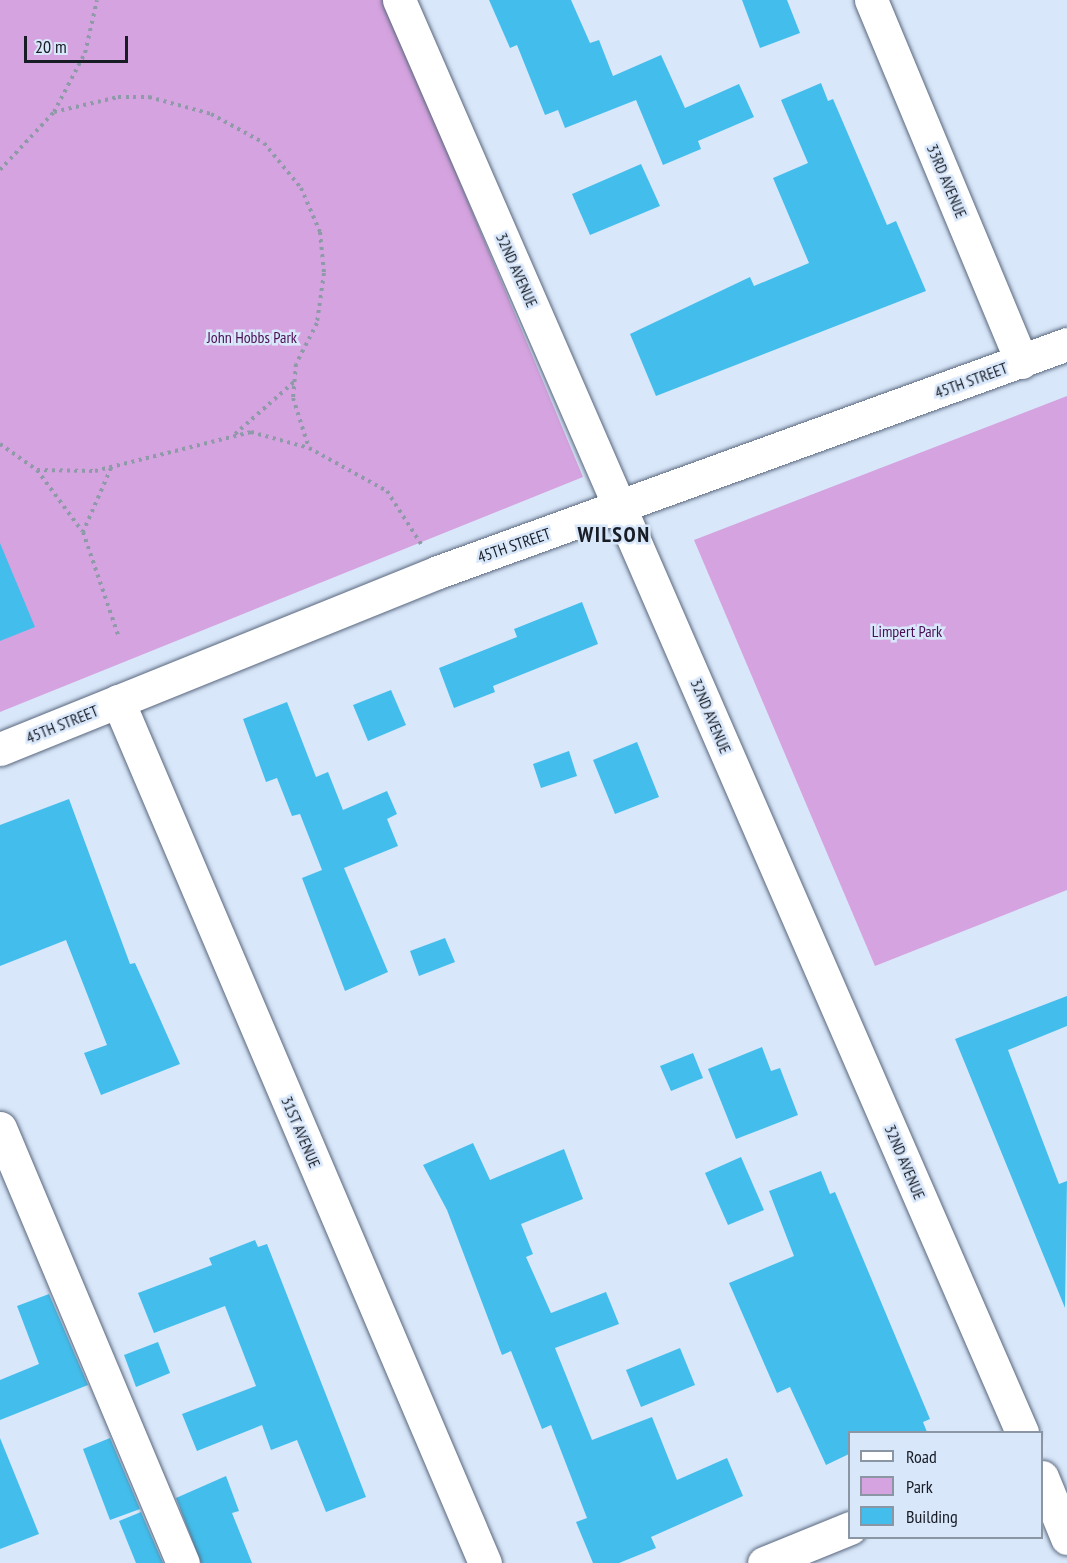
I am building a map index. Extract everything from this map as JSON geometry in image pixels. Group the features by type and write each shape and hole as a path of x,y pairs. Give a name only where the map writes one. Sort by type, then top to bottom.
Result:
{"street":[{"name":"32ND AVENUE","path":"399,0 1022,1431"},
{"name":"33RD AVENUE","path":"872,0 1023,362"},
{"name":"45TH STREET","path":"0,749 438,572 621,508 1067,344"},
{"name":"31ST AVENUE","path":"118,701 485,1563"},
{"path":"0,1128 183,1563"},
{"path":"1043,1482 1067,1538"},
{"path":"778,1560 848,1528"}],"path":[{"path":"0,170 54,112 85,53 98,0"},
{"path":"54,112 118,97 149,97 211,114 264,143 302,188 320,232 324,273 317,323 296,364 293,398 309,448"},
{"path":"235,434 295,382"},
{"path":"37,470 111,467 235,434 251,432 309,448 387,491 438,572"},
{"path":"0,444 37,470 82,532 118,635"},
{"path":"82,532 111,467"}],"green space":[{"name":"John Hobbs Park","path":"0,0 384,0 583,477 0,712"},
{"name":"Limpert Park","path":"1067,396 1067,890 875,966 694,540"}],"building":[{"path":"489,0 571,0 590,43 599,40 613,76 661,55 685,108 739,84 754,117 698,141 701,149 663,165 636,100 565,128 558,110 545,115 517,45 510,48"},
{"path":"742,0 787,0 800,33 760,48"},
{"path":"821,83 828,101 833,99 887,225 896,221 926,291 656,396 630,334 750,277 754,286 809,263 773,178 808,163 781,100"},
{"path":"641,164 660,206 590,235 572,194"},
{"path":"0,543 35,627 0,641"},
{"path":"582,602 598,644 493,686 495,692 454,708 439,668 517,637 514,629"},
{"path":"391,690 406,725 368,741 353,705"},
{"path":"287,702 316,777 328,772 343,810 387,791 397,814 387,819 398,846 344,868 388,972 345,991 302,878 322,870 300,814 292,816 277,778 266,782 243,719"},
{"path":"637,742 659,797 615,814 593,760"},
{"path":"569,751 577,776 541,788 533,764"},
{"path":"69,799 130,964 135,963 180,1064 101,1095 84,1053 107,1045 66,940 0,966 0,825"},
{"path":"445,938 455,962 419,976 410,951"},
{"path":"1067,996 1067,1026 1008,1050 1059,1184 1067,1181 1065,1308 955,1039"},
{"path":"762,1047 771,1071 780,1068 798,1115 736,1139 708,1069"},
{"path":"693,1053 703,1078 671,1091 660,1066"},
{"path":"473,1143 490,1180 564,1149 583,1199 521,1224 533,1254 526,1257 551,1313 606,1292 619,1324 555,1348 592,1440 652,1417 677,1480 727,1458 743,1496 651,1537 656,1548 619,1563 593,1563 576,1522 587,1518 551,1425 542,1429 511,1351 502,1355 447,1210 423,1165"},
{"path":"741,1157 764,1210 728,1225 705,1173"},
{"path":"821,1171 830,1194 835,1192 930,1419 923,1422 927,1431 848,1431 848,1454 826,1465 790,1387 777,1393 729,1283 794,1256 769,1191"},
{"path":"255,1240 258,1247 267,1244 366,1497 326,1512 297,1440 271,1450 262,1425 197,1451 182,1414 256,1386 225,1306 154,1333 138,1293 212,1265 209,1258"},
{"path":"49,1294 88,1385 0,1420 0,1380 39,1364 17,1306"},
{"path":"158,1342 170,1373 136,1387 124,1355"},
{"path":"680,1348 695,1385 641,1407 626,1370"},
{"path":"0,1438 39,1534 0,1549"},
{"path":"110,1438 140,1509 110,1520 83,1449"},
{"path":"226,1476 239,1511 232,1513 252,1563 201,1563 176,1498"},
{"path":"141,1512 163,1563 136,1563 119,1521"}],"district":[{"name":"WILSON","path":"614,535"}]}
